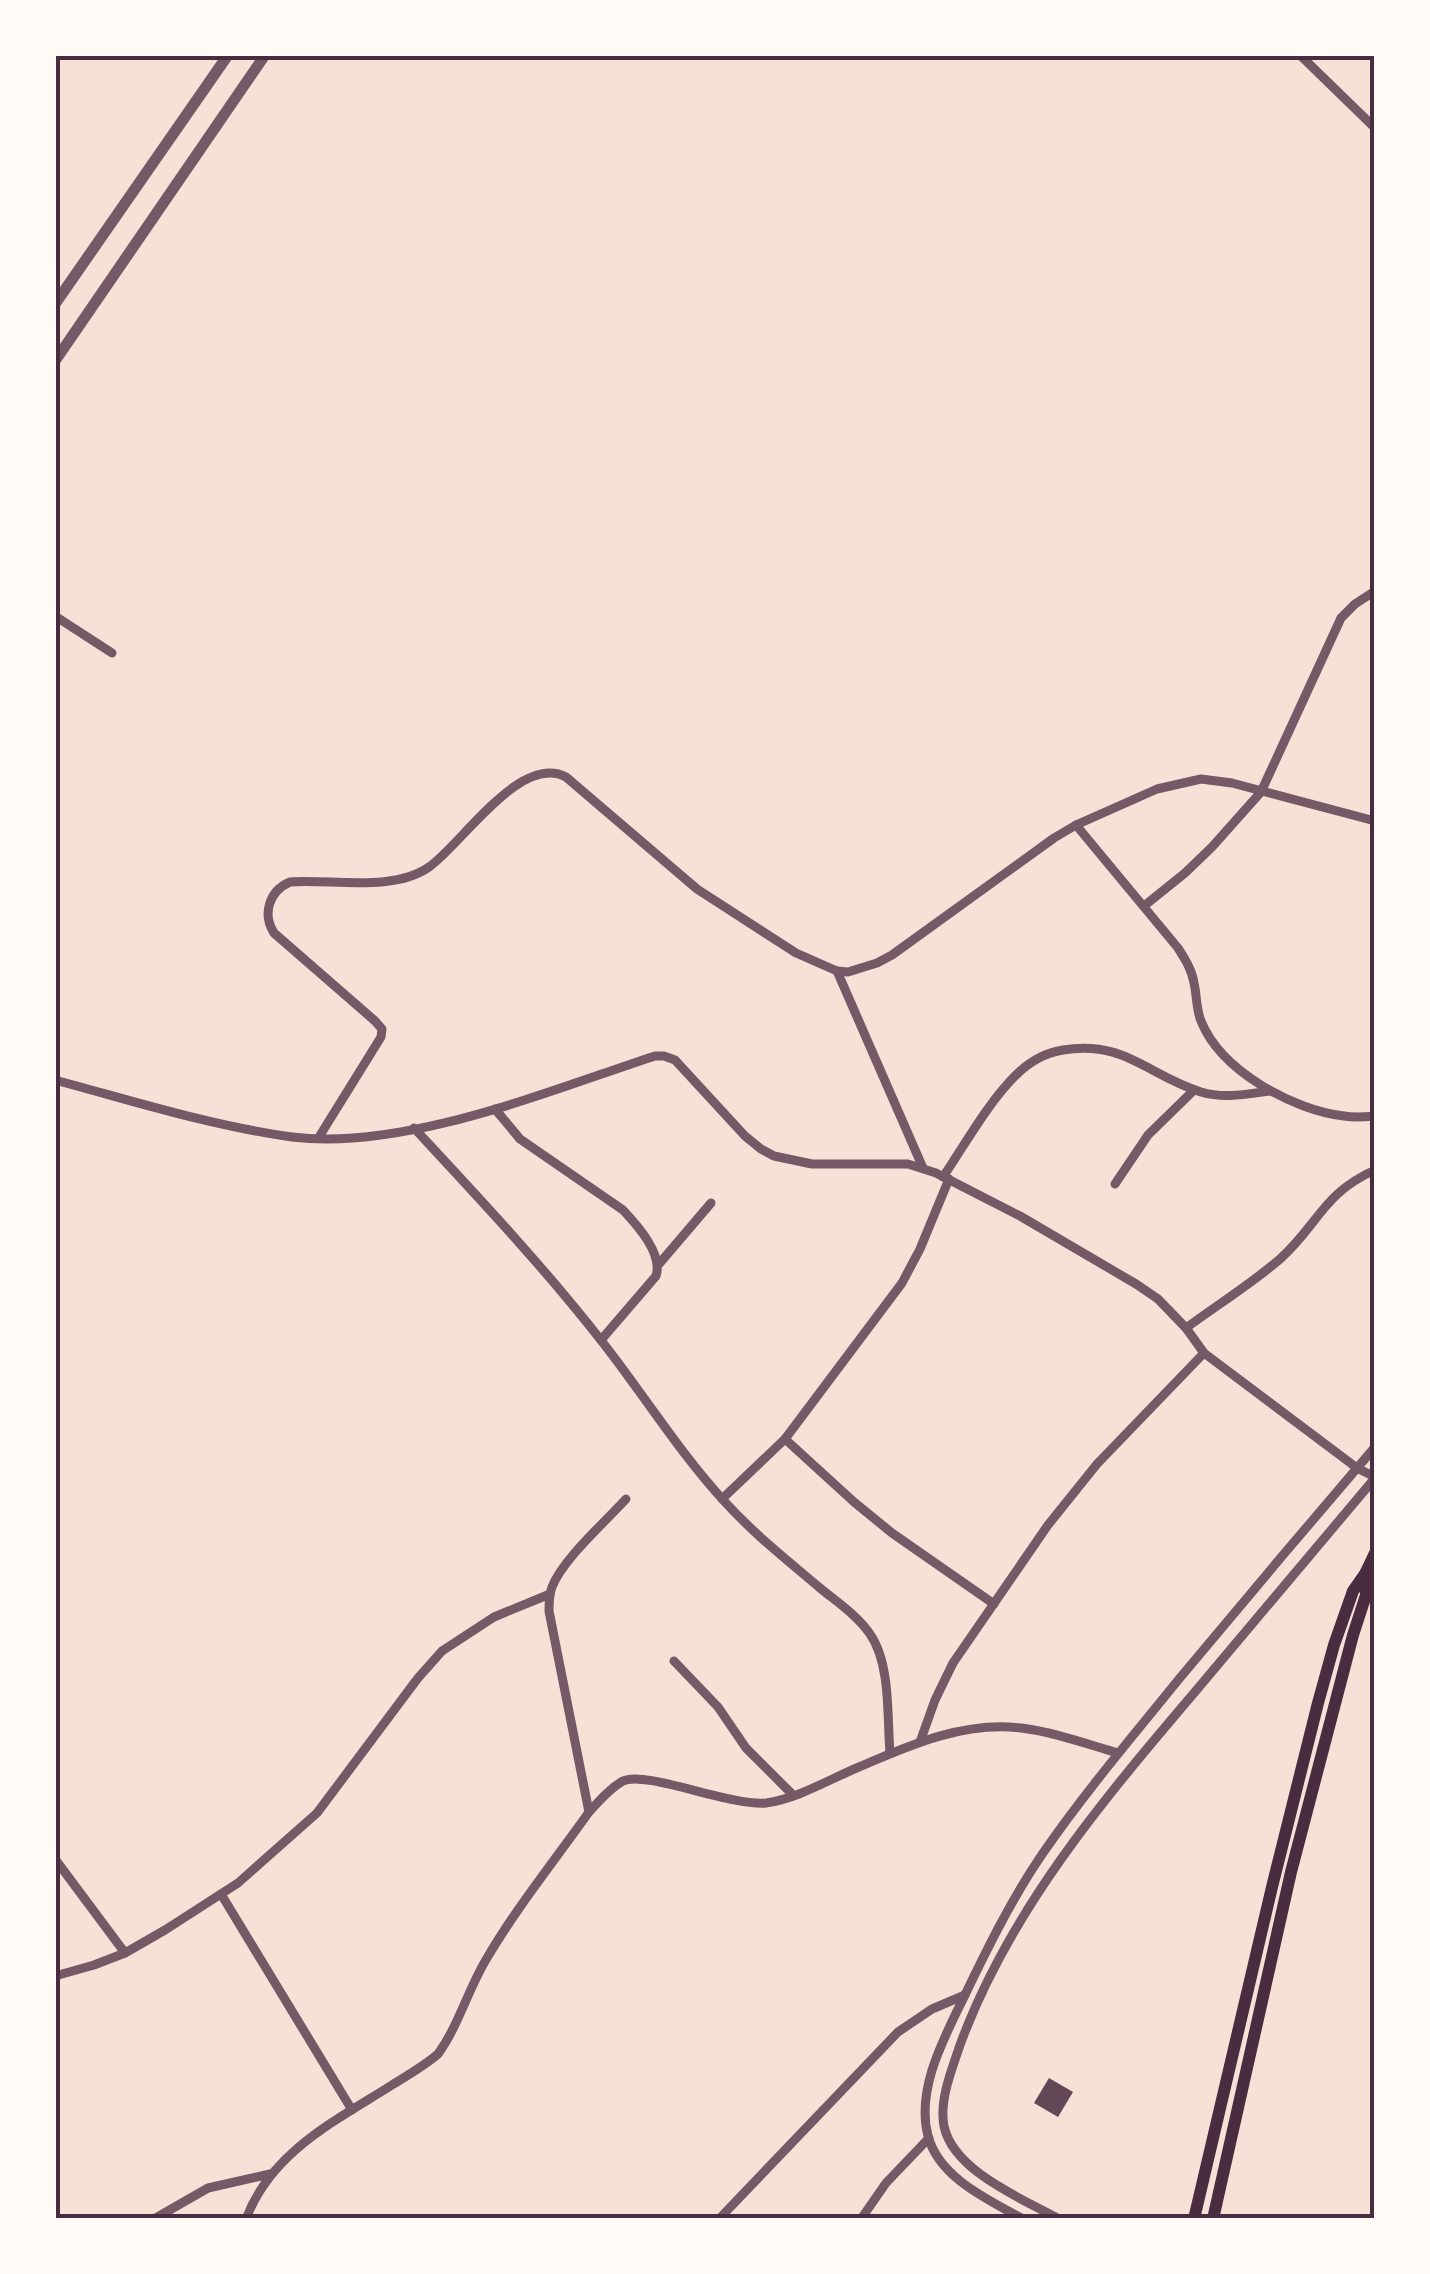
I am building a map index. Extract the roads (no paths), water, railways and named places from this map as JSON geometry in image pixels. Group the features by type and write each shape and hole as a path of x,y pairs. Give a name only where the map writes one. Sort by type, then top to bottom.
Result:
{"main road":[{"path":"1194,2219 1334,1644 1353,1591 1375,1553"},
{"path":"1213,2219 1292,1872 1366,1595 1365,1574"}],"street":[{"path":"55,304 228,55"},
{"path":"55,361 265,55"},
{"path":"1300,55 1375,128"},
{"path":"1144,906 1212,848 1260,792 1337,625 1346,611 1375,591"},
{"path":"55,616 112,654"},
{"path":"1375,623 1375,695"},
{"path":"318,1138 381,1038 382,1030 274,933 267,914 273,895 290,882 389,881 418,873 430,867 502,796 538,775 555,772 566,776 697,889 796,953 848,972 892,955 1054,838 1158,788 1216,780 1375,821"},
{"path":"1076,825 1186,961 1202,1023 1237,1068 1270,1091 1326,1113 1375,1116"},
{"path":"837,971 923,1168"},
{"path":"722,1499 785,1439 902,1283 920,1250 946,1178 1001,1092 1032,1061 1050,1052 1100,1048 1194,1090 1218,1096 1270,1091"},
{"path":"55,1080 216,1123 318,1138 384,1135 495,1109 664,1056 683,1067 725,1116 760,1149 774,1156 812,1164 887,1162 923,1168 1020,1216 1136,1284 1158,1299 1204,1352 1357,1468 1375,1477 1126,1772 1053,1870 1010,1940 966,2030 949,2076 944,2107 944,2126 950,2140 959,2156 996,2185 1059,2219"},
{"path":"1115,1184 1148,1135 1194,1090"},
{"path":"495,1109 520,1138 623,1210 659,1264"},
{"path":"414,1128 516,1238 601,1340 722,1499 754,1533 845,1608 871,1635 883,1665 890,1753"},
{"path":"1186,1328 1281,1258 1342,1188 1375,1170"},
{"path":"601,1340 711,1203"},
{"path":"920,1742 943,1682 1048,1525 1085,1478 1204,1352"},
{"path":"785,1439 892,1533 994,1604"},
{"path":"1023,2219 950,2172 928,2138 927,2092 951,2025 992,1940 1042,1855 1118,1753 1375,1447"},
{"path":"589,1812 549,1611 550,1594 571,1558 626,1499"},
{"path":"1279,1559 1296,1573"},
{"path":"55,1976 125,1953 221,1894 316,1813 442,1651 494,1616 550,1594"},
{"path":"674,1661 718,1706 746,1748 793,1796"},
{"path":"246,2219 270,2174 295,2148 438,2054 486,1958 589,1812 626,1779 635,1777 764,1803 793,1796 920,1742 975,1729 1010,1728 1048,1734 1118,1753"},
{"path":"55,1859 125,1953"},
{"path":"221,1894 352,2110"},
{"path":"718,2218 898,2032 932,2009 965,1995"},
{"path":"861,2219 886,2183 928,2138"},
{"path":"154,2219 208,2188 270,2174"}]}
